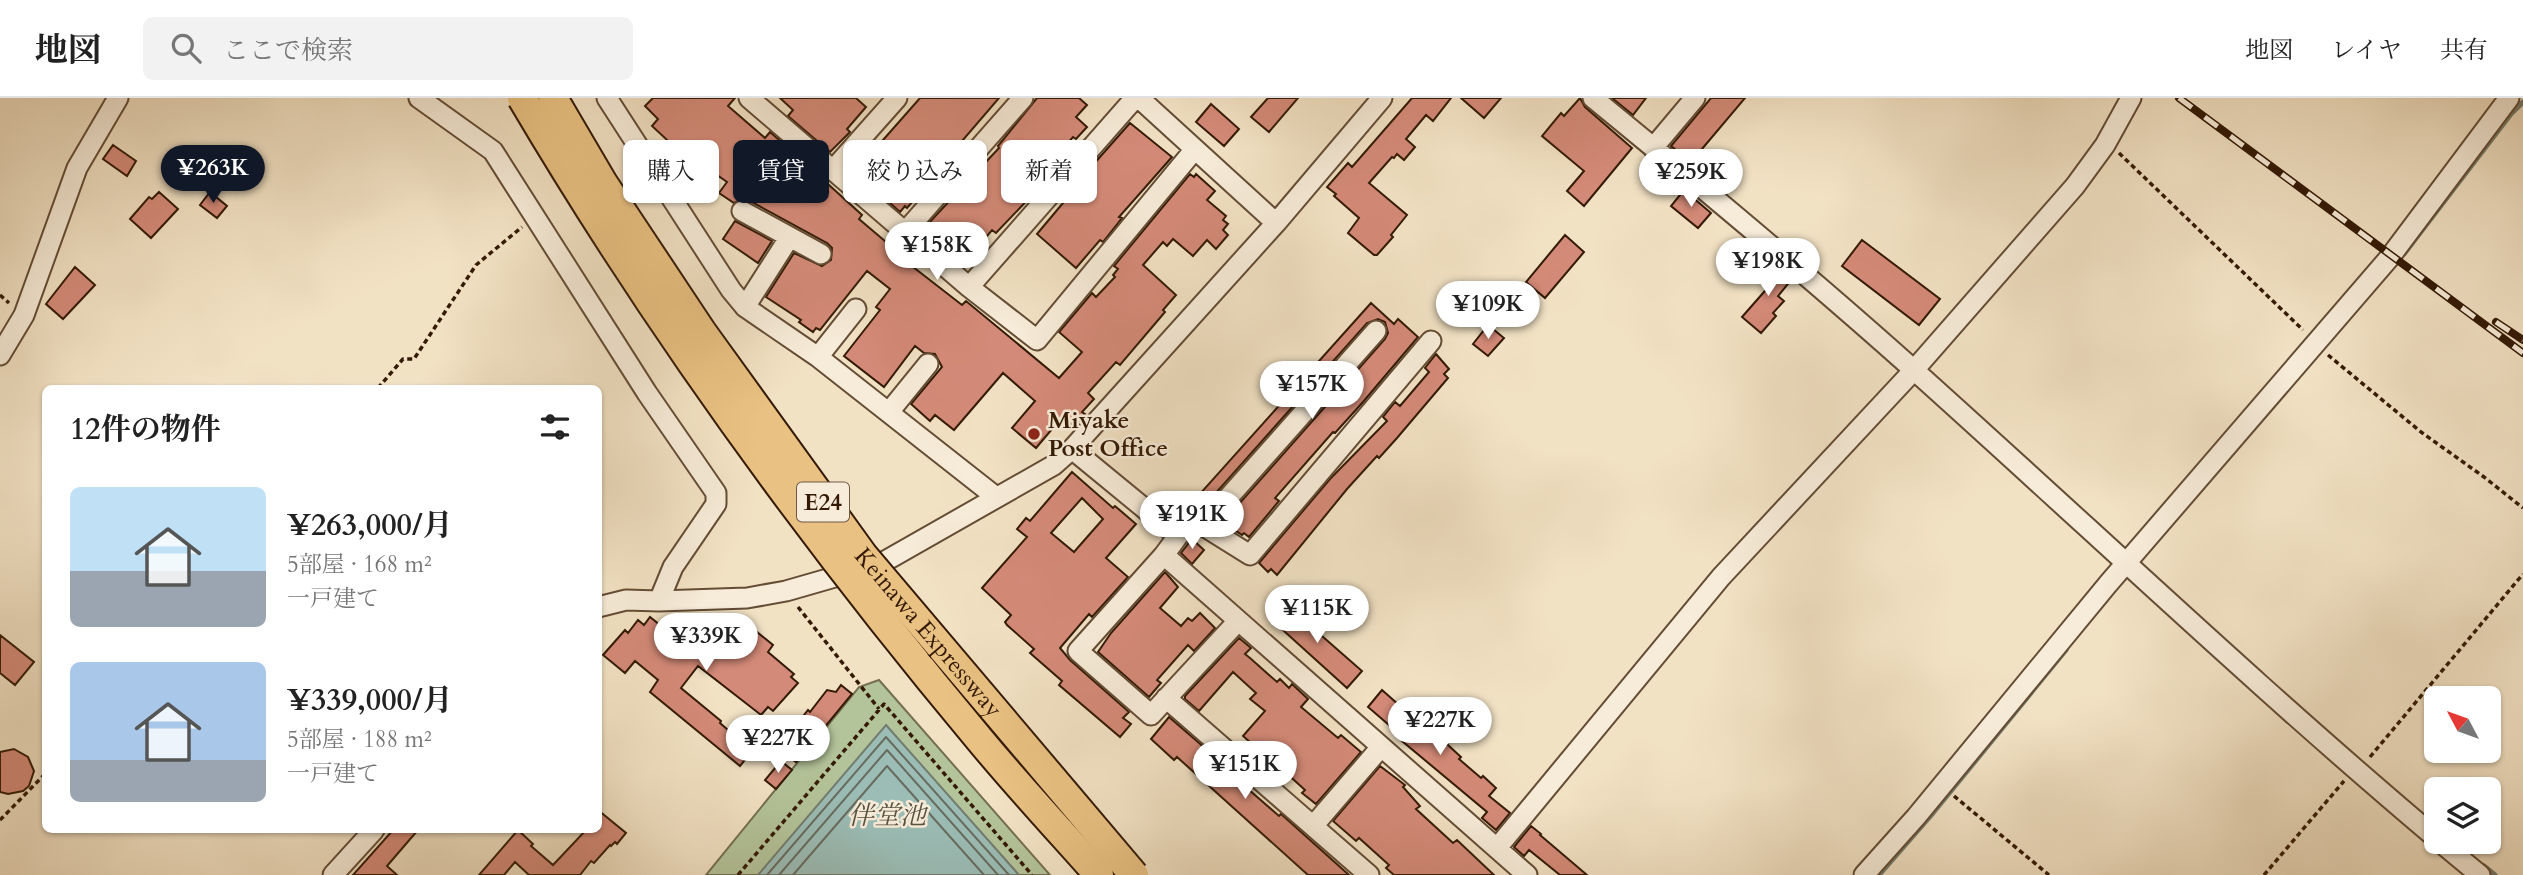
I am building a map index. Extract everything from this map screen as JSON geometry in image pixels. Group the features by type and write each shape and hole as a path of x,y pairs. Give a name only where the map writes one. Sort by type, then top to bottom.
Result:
{"highway":[{"name":"Keinawa Expressway","path":"522,98 577,191 680,348 843,570 980,741 1099,875"},
{"name":"Keinawa Expressway","path":"553,98 603,183 702,332 847,534 983,699 1134,875"}],"street":[{"path":"0,355 24,316 77,168 117,98"},
{"path":"419,98 493,151 648,393 716,493 716,505 673,567 659,601"},
{"path":"607,98 731,290 746,307 818,357 996,497"},
{"path":"833,170 897,98"},
{"path":"905,232 1023,98"},
{"path":"969,287 1137,98 1276,223"},
{"path":"602,606 626,600 747,598 786,591 880,564 1054,465 1072,449 1276,223 1382,98"},
{"path":"1593,98 1914,370 2126,563 2360,765 2424,826"},
{"path":"1653,148 1695,98"},
{"path":"1497,848 1721,578 1914,370 2076,186 2105,145 2131,98"},
{"path":"1864,875 2126,563 2320,347 2396,250 2500,101"},
{"path":"763,102 833,170 969,287 1037,340 1195,149"},
{"path":"742,211 821,254"},
{"path":"746,307 789,238"},
{"path":"818,357 856,309"},
{"path":"1203,526 1376,331"},
{"path":"1238,621 1151,715 1078,651 1194,520 1250,555 1431,341"},
{"path":"889,412 928,364"},
{"path":"1072,449 1178,536"},
{"path":"1164,555 1527,875"},
{"path":"1167,698 1369,875"},
{"path":"1314,825 1381,747"},
{"path":"333,875 371,833"},
{"path":"2455,854 2480,875"}],"path":[{"path":"2116,152 2320,347 2421,432 2523,509"},
{"path":"381,385 403,359 414,359 477,265 534,216"},
{"path":"2264,875 2523,574"},
{"path":"786,591 879,709"},
{"path":"738,875 884,704 1032,875"},
{"path":"0,820 42,777"},
{"path":"1952,793 2049,875"}],"green space":[{"path":"879,680 1050,875 706,875 859,687"}],"water":[{"name":"伴堂池","path":"886,725 1019,875 758,875"}],"building":[{"path":"653,98 735,98 728,106 765,138 770,132 779,140 733,140 733,202 719,193 727,182 719,176 719,140 667,140 652,126 658,119 645,106"},
{"path":"780,98 856,98 866,107 847,129 850,132 830,152 829,140 816,140 788,116 793,110"},
{"path":"920,98 999,98 963,140 883,140"},
{"path":"1037,98 1079,98 1087,105 1076,117 1087,127 1076,139 1003,140"},
{"path":"1268,98 1298,98 1269,132 1251,117"},
{"path":"1412,98 1451,98 1433,121 1426,115 1406,139 1415,147 1404,160 1397,154 1392,157 1369,183 1407,215 1391,235 1393,237 1374,255 1348,233 1359,218 1327,187 1348,163 1352,167"},
{"path":"1461,98 1501,98 1484,118"},
{"path":"1580,98 1585,107 1632,148 1584,206 1567,191 1584,171 1542,136 1561,113 1564,116"},
{"path":"1612,98 1646,98 1633,115"},
{"path":"1711,98 1745,98 1691,162 1671,146"},
{"path":"1211,104 1239,129 1224,146 1196,122"},
{"path":"1130,123 1172,157 1119,217 1122,218 1103,242 1100,240 1076,268 1037,234 1063,203 1097,203 1097,160"},
{"path":"1001,142 1001,203 1025,203 996,233 992,230 972,254 975,256 966,266 931,236 934,233 926,226 948,203 987,203 987,161"},
{"path":"113,145 136,161 127,176 103,159"},
{"path":"1190,174 1194,177 1196,174 1215,191 1207,200 1226,216 1223,220 1228,224 1223,230 1228,235 1216,249 1207,240 1193,256 1173,239 1167,246 1163,242 1143,265 1176,295 1120,365 1116,362 1088,393 1094,399 1082,412 1085,414 1074,427 1063,416 1036,448 1012,428 1035,401 1003,373 954,430 935,415 930,421 911,404 942,367 935,354 924,353 915,346 884,387 844,356 880,310 876,307 890,289 867,271 820,330 816,328 813,332 799,322 801,320 766,297 794,253 822,266 831,260 832,248 754,203 829,203 829,185 843,198 843,203 849,203 862,215 859,219 892,247 890,249 962,305 966,301 1059,378 1082,352 1059,332 1092,293 1096,297 1115,277 1113,275 1118,269 1114,266"},
{"path":"1684,190 1711,213 1698,228 1671,206"},
{"path":"159,192 178,209 151,238 130,219 149,197 152,199"},
{"path":"210,192 227,206 217,218 200,205"},
{"path":"890,203 911,203 907,208 905,206 900,212"},
{"path":"735,221 772,241 758,263 723,239"},
{"path":"1565,235 1584,252 1545,298 1526,282"},
{"path":"1862,240 1940,299 1919,325 1842,266"},
{"path":"1768,261 1792,279 1778,296 1784,301 1773,313 1776,316 1761,333 1742,317 1771,284 1758,273"},
{"path":"75,267 95,285 63,319 46,304"},
{"path":"1371,303 1394,324 1398,319 1418,337 1275,498 1279,501 1249,537 1244,533 1242,535 1223,522 1385,339 1388,333 1385,322 1378,319 1367,323 1207,503 1198,496"},
{"path":"1488,325 1504,338 1488,356 1473,344"},
{"path":"1436,354 1449,369 1444,374 1448,378 1379,458 1377,456 1347,489 1277,575 1271,569 1268,572 1259,563 1330,479 1387,421 1383,417 1395,402 1400,406 1429,372 1425,368"},
{"path":"1072,472 1136,524 1106,558 1128,577 1092,617 1089,614 1060,648 1129,712 1123,718 1131,724 1120,737 1059,685 1062,681 1030,653 1034,649 1007,625 1005,622 1011,615 982,588 1027,537 1017,529 1026,518 1030,521","holes":["1082,498 1103,519 1074,552 1051,533"]},
{"path":"1192,539 1204,550 1192,564 1181,553"},
{"path":"1165,572 1178,587 1160,608 1181,626 1188,618 1192,621 1200,613 1215,628 1194,651 1188,645 1157,680 1161,683 1149,697 1098,652 1111,633"},
{"path":"1293,603 1309,617 1306,622 1362,671 1347,688 1274,622"},
{"path":"707,616 746,646 757,632 773,645 768,652 794,674 791,677 798,683 773,711 768,707 761,715 698,666 681,688 752,751 740,766 650,692 658,680 635,661 625,673 603,655 625,630 628,633 638,620 644,625 650,617 676,638 682,630 691,637"},
{"path":"0,635 34,662 15,685 0,673"},
{"path":"1239,638 1251,648 1245,654 1277,682 1280,679 1289,688 1292,684 1308,699 1301,707 1338,738 1341,735 1361,752 1316,804 1302,793 1305,790 1283,770 1277,777 1267,768 1270,760 1243,736 1265,711 1250,699 1256,693 1233,672 1199,711 1185,699"},
{"path":"841,685 852,694 796,762 778,748 827,690 836,692"},
{"path":"1382,690 1435,737 1437,735 1481,778 1483,776 1496,788 1489,796 1510,813 1496,830 1482,818 1487,812 1402,741 1404,738 1368,707"},
{"path":"1169,717 1349,875 1308,875 1177,757 1174,760 1151,739"},
{"path":"14,749 28,757 34,771 29,786 23,791 8,794 0,792 0,752"},
{"path":"781,761 792,770 776,789 765,780"},
{"path":"1380,766 1405,785 1403,787 1420,806 1416,809 1453,843 1457,840 1494,875 1394,875 1386,868 1389,865 1359,838 1356,841 1333,821"},
{"path":"602,813 626,833 617,844 615,842 610,845 594,863 591,861 580,875 529,875 515,862 504,875 479,875 515,833 521,833 533,844 531,846 553,865 583,833 602,833"},
{"path":"1531,826 1587,875 1560,875 1529,850 1524,856 1514,847"},
{"path":"390,833 415,833 387,866 397,875 353,875"}],"waterway":[{"path":"2404,254 2523,102"},
{"path":"1879,875 2066,650"},
{"path":"2484,866 2495,875"}],"railway":[{"path":"2179,98 2523,353"},
{"path":"2496,322 2523,340"}],"place":[{"name":"Miyake Post Office","path":"1034,434"}]}
